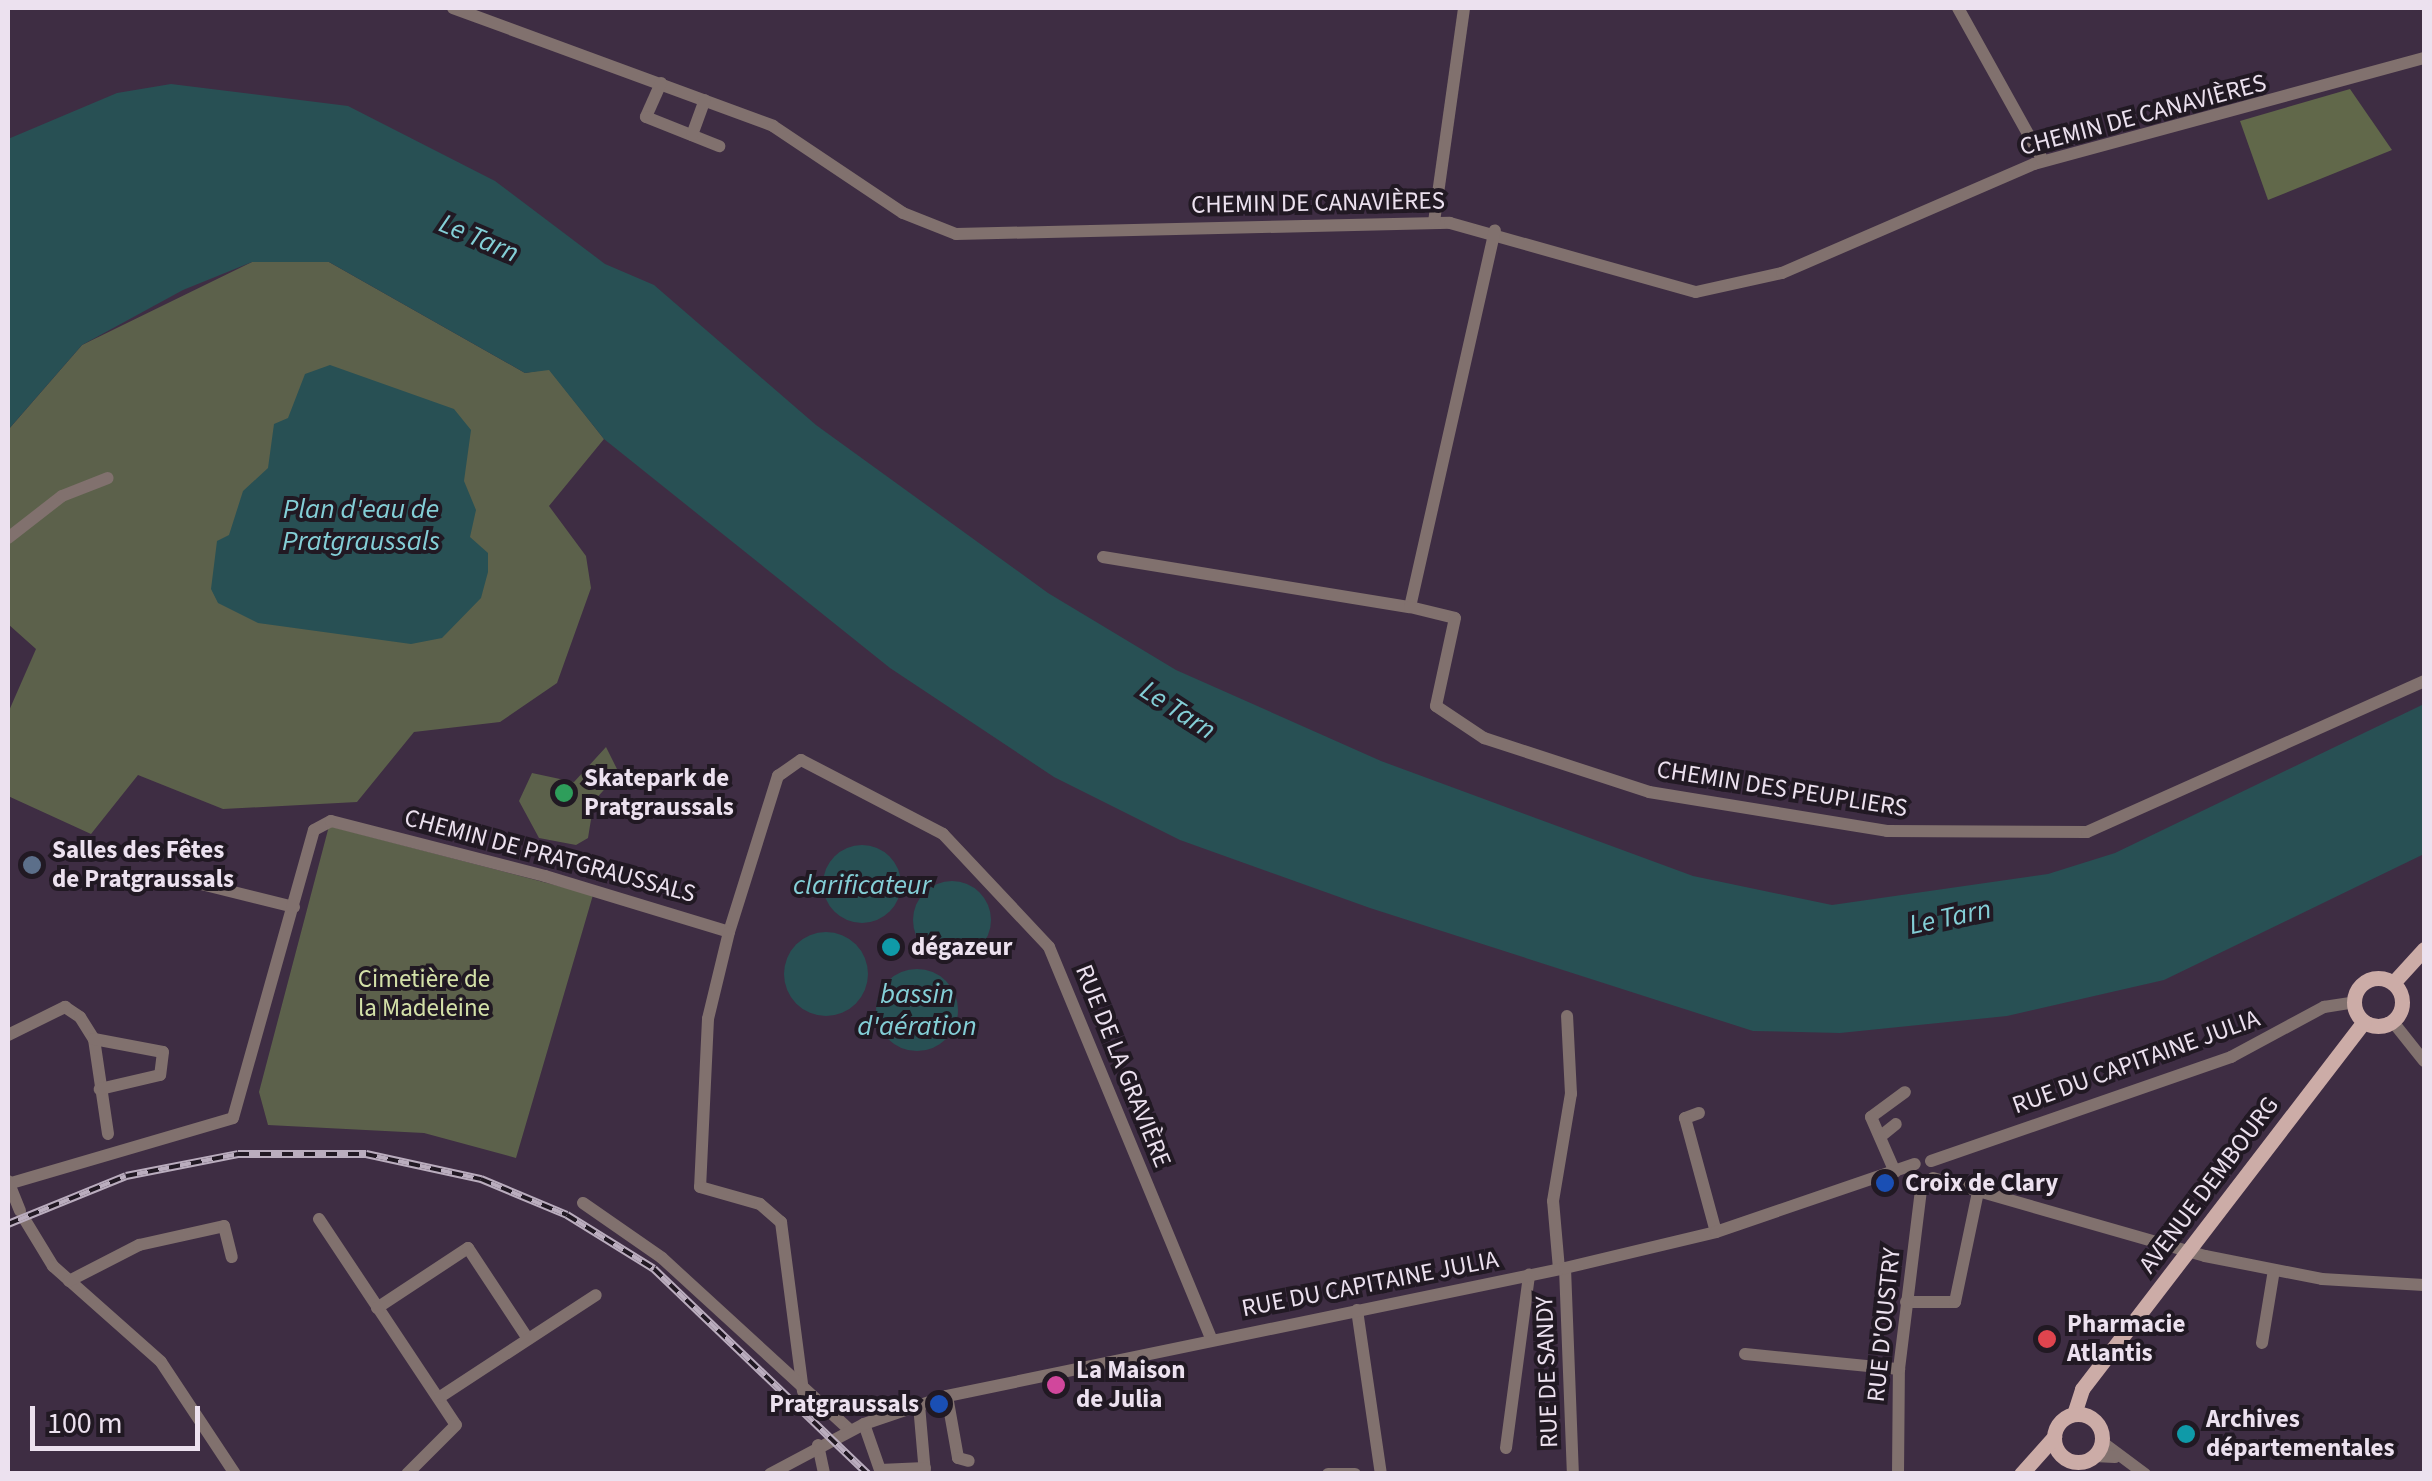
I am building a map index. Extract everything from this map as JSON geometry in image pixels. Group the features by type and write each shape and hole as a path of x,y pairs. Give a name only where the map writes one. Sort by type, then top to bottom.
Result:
{"main road":[{"path":"2393,983 2424,949"},
{"path":"2371,979 2393,983 2402,1002 2392,1022 2364,1022 2354,1002 2371,979"},
{"name":"AVENUE DEMBOURG","path":"2082,1415 2094,1378 2364,1022"},
{"path":"2082,1415 2098,1449 2061,1454 2025,1468 2054,1437 2082,1415"},
{"path":"2054,1437 2061,1454"}],"street":[{"name":"CHEMIN DE CANAVIÈRES","path":"453,8 773,126 903,213 956,234 1434,222 1495,230 1649,285 1716,291 1782,273 2043,161 2424,58"},
{"path":"1434,222 1464,8"},
{"path":"1958,8 2043,161"},
{"path":"661,83 646,117 719,146"},
{"path":"692,135 706,100"},
{"path":"1410,607 1495,230"},
{"path":"8,538 62,496 108,478"},
{"name":"CHEMIN DES PEUPLIERS","path":"1103,557 1410,607 1455,618 1436,706 1484,738 1648,792 1887,830 2086,832 2424,681"},
{"name":"RUE DE LA GRAVIÈRE","path":"729,932 778,776 801,760 943,834 1049,947 1210,1339"},
{"name":"CHEMIN DE PRATGRAUSSALS","path":"8,1183 233,1118 314,830 331,821 729,932"},
{"path":"193,882 294,908"},
{"path":"729,932 700,1093 700,1187 714,1196 760,1204 782,1222 803,1392"},
{"name":"RUE DU CAPITAINE JULIA","path":"1925,1171 1968,1147 2231,1056 2324,1007 2354,1002"},
{"path":"8,1034 65,1007 94,1038 163,1052 160,1075 100,1089"},
{"name":"RUE DE SANDY","path":"1566,1016 1571,1094 1553,1200 1562,1269 1573,1474"},
{"path":"2392,1022 2424,1061"},
{"path":"94,1038 108,1134"},
{"path":"1905,1092 1875,1109 1895,1172 1925,1171 1978,1192 2190,1251 2274,1270 2424,1285"},
{"path":"1699,1113 1685,1118 1716,1232"},
{"path":"1882,1136 1896,1124"},
{"name":"RUE D'OUSTRY","path":"1898,1474 1899,1369 1925,1171"},
{"name":"RUE DU CAPITAINE JULIA","path":"770,1474 850,1430 947,1396 1562,1269 1716,1232 1895,1172"},
{"path":"8,1183 22,1216 68,1280 160,1362 235,1474"},
{"path":"1906,1302 1954,1302 1978,1192"},
{"path":"583,1203 662,1258 803,1392 850,1430"},
{"path":"319,1219 456,1425 414,1471"},
{"path":"68,1280 139,1246 224,1226 232,1257"},
{"path":"377,1308 468,1248 528,1339"},
{"path":"2262,1343 2274,1270"},
{"path":"1506,1448 1529,1275"},
{"path":"440,1397 596,1294"},
{"path":"1357,1310 1381,1474"},
{"path":"1746,1354 1899,1369"},
{"path":"947,1396 958,1458 969,1462"},
{"path":"864,1424 880,1470 925,1471 919,1405"},
{"path":"818,1445 824,1474"},
{"path":"2098,1449 2145,1474"},
{"path":"1328,1474 1355,1474"}],"green space":[{"path":"252,262 329,262 525,373 549,369 604,439 549,506 586,556 591,588 557,683 500,722 414,732 357,802 223,809 138,775 91,834 8,796 8,713 36,649 8,624 8,430 82,345"},
{"name":"Skatepark de Pratgraussals","path":"606,747 619,773 594,801 588,838 576,845 539,838 519,801 532,773 574,782"},
{"name":"Cimetière de la Madeleine","path":"329,826 593,895 516,1158 424,1133 268,1125 259,1092"}],"shaded area":[{"path":"2350,89 2392,150 2268,200 2240,121"}],"water":[{"name":"Le Tarn","path":"171,84 348,106 495,181 605,264 654,285 816,425 1048,593 1176,670 1381,761 1693,876 1832,905 2048,874 2115,853 2424,704 2424,854 2164,980 2007,1016 1840,1033 1753,1031 1370,908 1180,840 1054,777 890,668 604,439 549,370 525,373 329,262 252,262 183,290 82,345 8,430 8,139 117,93"},
{"name":"Plan d'eau de Pratgraussals","path":"330,365 454,409 471,430 464,481 476,510 470,537 488,553 488,572 481,598 442,638 411,644 258,623 218,603 211,589 217,541 229,535 243,491 268,468 274,424 288,418 305,374"},
{"name":"clarificateur","path":"862,845 890,856 901,884 890,912 862,923 834,912 823,884 834,856"},
{"name":"clarificateur","path":"952,881 980,892 991,920 980,948 952,959 924,948 913,920 924,892"},
{"name":"bassin d'aération","path":"826,932 842,935 856,944 865,958 865,990 856,1004 842,1013 826,1016 810,1013 796,1004 787,990 784,974 787,958 796,944 810,935"},
{"name":"bassin d'aération","path":"917,969 946,981 958,1010 946,1039 917,1051 888,1039 876,1010 888,981"}],"railway":[{"path":"8,1224 126,1176 238,1154 366,1154 481,1179 567,1215 654,1269 868,1474"}],"place":[{"name":"Skatepark de Pratgraussals","path":"564,793"},
{"name":"Salles des Fêtes de Pratgraussals","path":"32,865"},
{"name":"dégazeur","path":"891,947"},
{"name":"Croix de Clary","path":"1885,1183"},
{"name":"Pharmacie Atlantis","path":"2047,1339"},
{"name":"La Maison de Julia","path":"1056,1385"},
{"name":"Pratgraussals","path":"939,1404"},
{"name":"Archives départementales","path":"2186,1434"}]}
